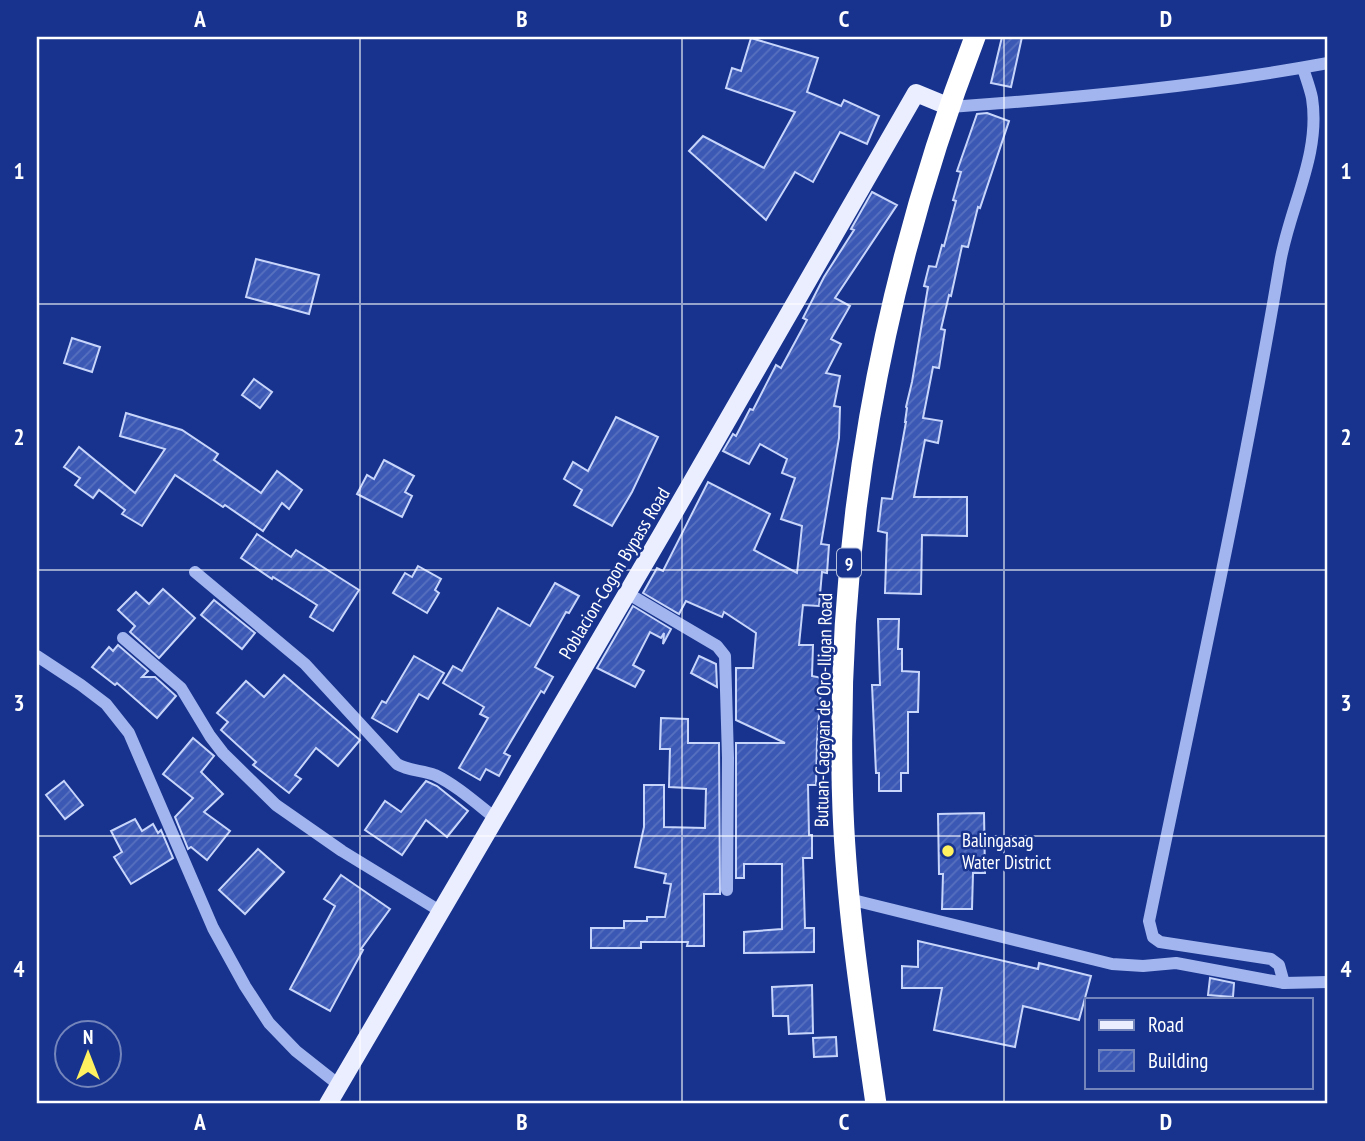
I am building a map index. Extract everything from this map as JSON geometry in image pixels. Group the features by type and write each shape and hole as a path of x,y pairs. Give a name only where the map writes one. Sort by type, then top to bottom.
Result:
{"highway":[{"name":"Butuan-Cagayan de Oro-Iligan Road","path":"876,1104 849,899 843,811 842,713 846,596 870,406 892,299 922,190 975,37"}],"main road":[{"name":"Poblacion-Cogon Bypass Road","path":"328,1104 916,93 950,107"}],"street":[{"path":"950,107 1089,97 1328,63"},
{"path":"1284,983 1279,965 1271,959 1160,942 1153,937 1149,921 1233,512 1281,260 1289,222 1309,159 1312,97 1303,68"},
{"path":"195,572 305,664 397,764 444,780 495,818"},
{"path":"627,593 712,643 725,656 727,890"},
{"path":"123,638 181,688 223,753 276,805 342,851 440,911"},
{"path":"37,656 106,704 128,733 213,928 244,986 269,1023 296,1051 339,1085"},
{"path":"849,899 1112,964 1143,966 1176,963 1284,983 1328,982"}],"building":[{"path":"1002,37 1022,37 1011,87 991,83"},
{"path":"751,38 818,58 807,92 841,106 844,100 879,116 867,144 840,132 813,182 795,172 766,220 689,151 703,136 764,168 795,112 726,88 732,68 741,71"},
{"path":"987,113 1009,121 980,208 978,207 968,247 962,246 951,296 949,295 941,329 945,330 939,368 933,367 923,418 942,421 938,443 925,440 914,497 967,497 967,536 922,535 921,594 885,593 887,533 878,531 882,498 892,499 928,287 924,286 929,266 936,267 942,245 944,246 956,201 953,200 961,172 957,171 977,114"},
{"path":"872,192 897,205 835,298 850,306 831,339 841,344 826,373 840,376 834,406 840,407 839,438 821,544 829,545 827,573 822,572 819,606 803,605 799,645 813,645 812,676 822,678 816,785 808,785 812,858 803,858 805,928 814,928 814,952 744,953 744,932 782,929 782,864 744,864 744,878 736,878 736,743 785,743 736,720 736,668 753,668 756,633 724,612 722,617 686,601 679,614 643,593 657,568 663,571 708,482 770,514 754,550 797,573 802,526 781,519 795,478 782,473 787,459 760,444 749,464 723,451 733,434 736,436 750,409 753,410 776,365 781,368 807,320 803,318 824,277 854,230 851,229"},
{"path":"256,259 319,275 309,314 246,297"},
{"path":"72,338 100,347 92,372 64,363"},
{"path":"254,379 272,392 260,408 242,395"},
{"path":"126,413 182,430 218,454 214,460 261,493 277,471 302,490 289,509 282,503 263,531 175,475 142,526 122,514 125,510 99,490 93,498 75,485 80,478 64,467 79,447 135,493 165,449 120,436"},
{"path":"616,417 658,437 632,492 612,526 574,505 582,490 564,479 573,462 588,471"},
{"path":"384,460 414,476 405,492 412,496 402,517 357,494 367,475 374,479"},
{"path":"257,534 291,557 296,550 359,590 333,631 310,617 317,605 241,558"},
{"path":"418,566 441,579 435,590 439,593 427,613 393,593 405,573 412,577"},
{"path":"555,583 579,596 569,613 566,612 535,667 553,677 544,693 541,691 504,753 510,756 499,776 486,769 480,780 459,768 488,718 480,714 484,707 443,683 453,666 462,671 498,608 530,626"},
{"path":"163,589 195,618 159,658 130,632 135,626 118,610 136,592 149,604"},
{"path":"214,600 255,633 242,649 201,615"},
{"path":"633,606 671,629 663,644 664,633 661,638 650,632 633,665 644,671 635,687 597,668"},
{"path":"878,619 899,619 898,649 902,649 902,671 919,672 918,712 908,712 908,773 901,773 901,791 879,791 879,773 876,773 872,685 880,685"},
{"path":"118,645 148,671 142,677 155,677 176,696 157,718 117,683 115,685 92,667 109,647 113,651"},
{"path":"414,656 444,673 428,699 419,694 397,732 372,718 382,701 386,703"},
{"path":"699,656 716,664 717,687 691,673"},
{"path":"284,675 360,740 338,766 316,748 295,775 301,779 289,793 253,765 256,762 221,730 228,722 217,713 246,681 264,697"},
{"path":"661,718 688,719 688,743 719,743 720,894 704,894 704,946 687,946 688,942 641,942 641,948 591,948 591,928 624,928 624,921 647,921 647,917 665,917 671,884 664,883 666,874 635,867 644,827 644,785 664,785 664,827 705,828 706,789 669,787 670,749 660,749"},
{"path":"193,738 214,756 201,772 223,794 204,812 230,831 207,860 191,847 188,849 175,817 193,798 163,774"},
{"path":"64,781 83,805 65,819 46,795"},
{"path":"426,781 437,786 468,811 447,837 426,820 402,855 365,830 385,801 401,812"},
{"path":"984,813 985,873 973,873 972,909 942,909 943,874 939,874 938,814"},
{"path":"135,819 142,831 153,824 158,833 161,830 173,858 131,884 114,857 122,852 111,831"},
{"path":"258,849 284,872 245,914 219,890"},
{"path":"341,875 390,909 361,949 363,950 330,1011 290,989 335,906 324,899"},
{"path":"918,941 1038,969 1039,963 1091,976 1079,1020 1023,1006 1015,1047 934,1030 942,988 902,988 902,966 918,967"},
{"path":"1210,978 1234,983 1233,997 1208,995"},
{"path":"812,985 813,1033 789,1034 788,1016 773,1016 772,987"},
{"path":"836,1037 837,1056 814,1057 813,1038"}],"place":[{"name":"Balingasag Water District","path":"948,851"}]}
